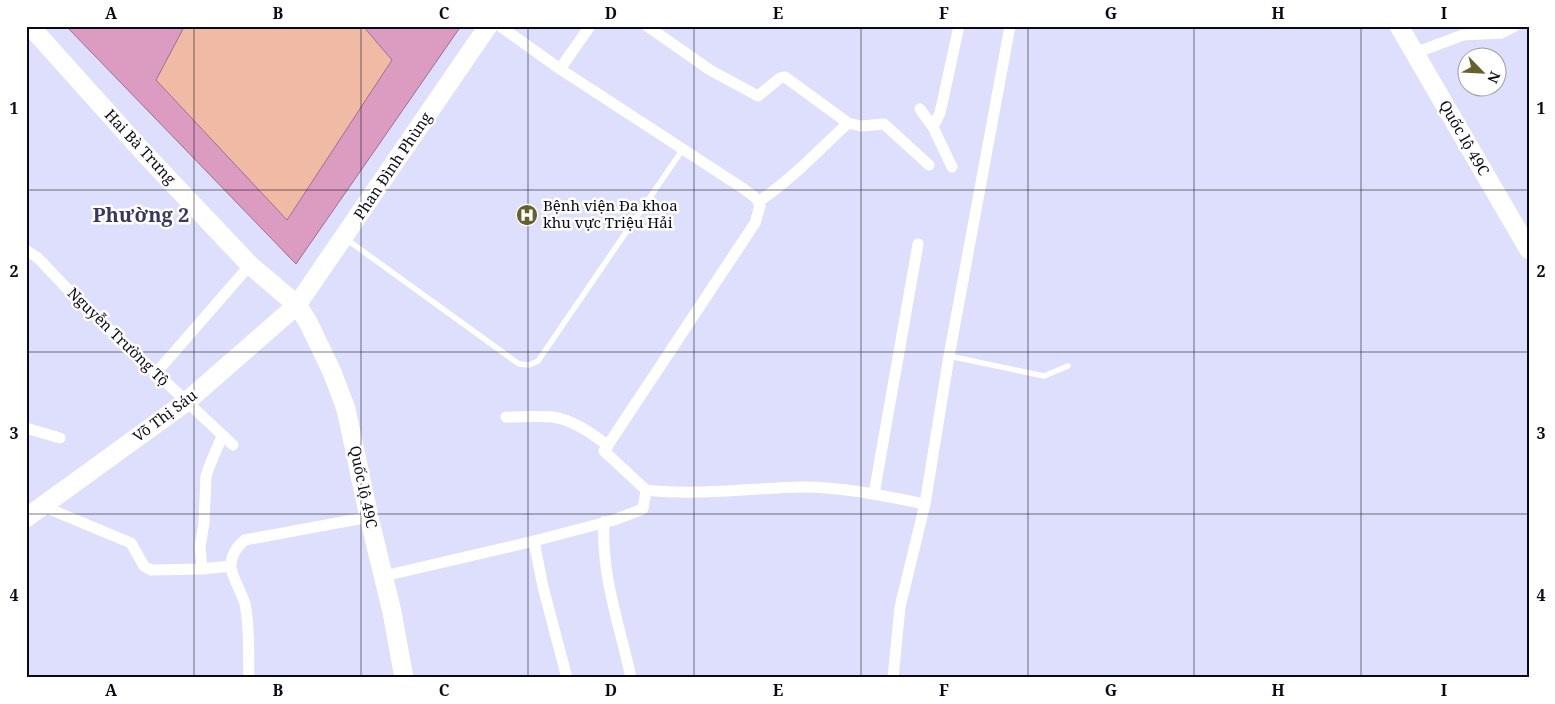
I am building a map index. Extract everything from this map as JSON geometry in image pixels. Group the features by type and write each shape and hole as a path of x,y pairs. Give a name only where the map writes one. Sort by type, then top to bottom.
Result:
{"main road":[{"name":"Hai Bà Trưng","path":"30,26 145,154 250,265 297,305"},
{"name":"Phan Đình Phùng","path":"297,305 488,26"},
{"name":"Quốc lộ 49C","path":"1399,26 1529,250"},
{"name":"Quốc lộ 49C","path":"297,305 320,346 346,409 368,517 384,576 404,678"},
{"name":"Võ Thị Sáu","path":"32,512 186,402 297,305"}],"street":[{"path":"500,26 560,69 744,189 757,199 760,206 755,223 604,451 646,490 683,492 804,487 874,494 924,504"},
{"path":"560,69 590,26"},
{"path":"647,26 710,70 758,96 780,78 785,77 848,122 861,126 884,124 929,165"},
{"path":"933,127 940,112 959,26"},
{"path":"893,678 900,607 924,504 949,356 1010,26"},
{"path":"1415,53 1463,35 1501,33 1515,26"},
{"path":"920,109 933,127 952,167"},
{"path":"758,202 771,193 848,122"},
{"path":"874,494 918,244"},
{"name":"Nguyễn Trường Tộ","path":"26,250 38,258 76,298 233,445"},
{"path":"156,374 250,265"},
{"path":"506,417 554,417 590,432 608,446"},
{"path":"26,428 60,438"},
{"path":"202,569 200,547 204,523 206,476 208,466 222,436"},
{"path":"384,576 534,541 604,522 643,509 646,490"},
{"path":"32,512 131,543 147,569 202,569 231,566"},
{"path":"249,678 248,619 231,566 239,544 245,540 368,517"},
{"path":"604,522 603,540 606,573 631,678"},
{"path":"534,541 543,587 568,678"}],"lane":[{"path":"344,237 519,364 529,365 538,361 683,149"},
{"path":"949,356 1044,376 1068,366"}],"shaded area":[{"path":"66,26 180,26 183,29 156,80 287,220 392,60 363,26 461,26 296,264"},
{"path":"180,26 363,26 392,60 287,220 156,80 183,29"}],"place":[{"name":"Bệnh viện Đa khoa khu vực Triệu Hải","path":"527,215"}],"district":[{"name":"Phường 2","path":"141,215"}]}
